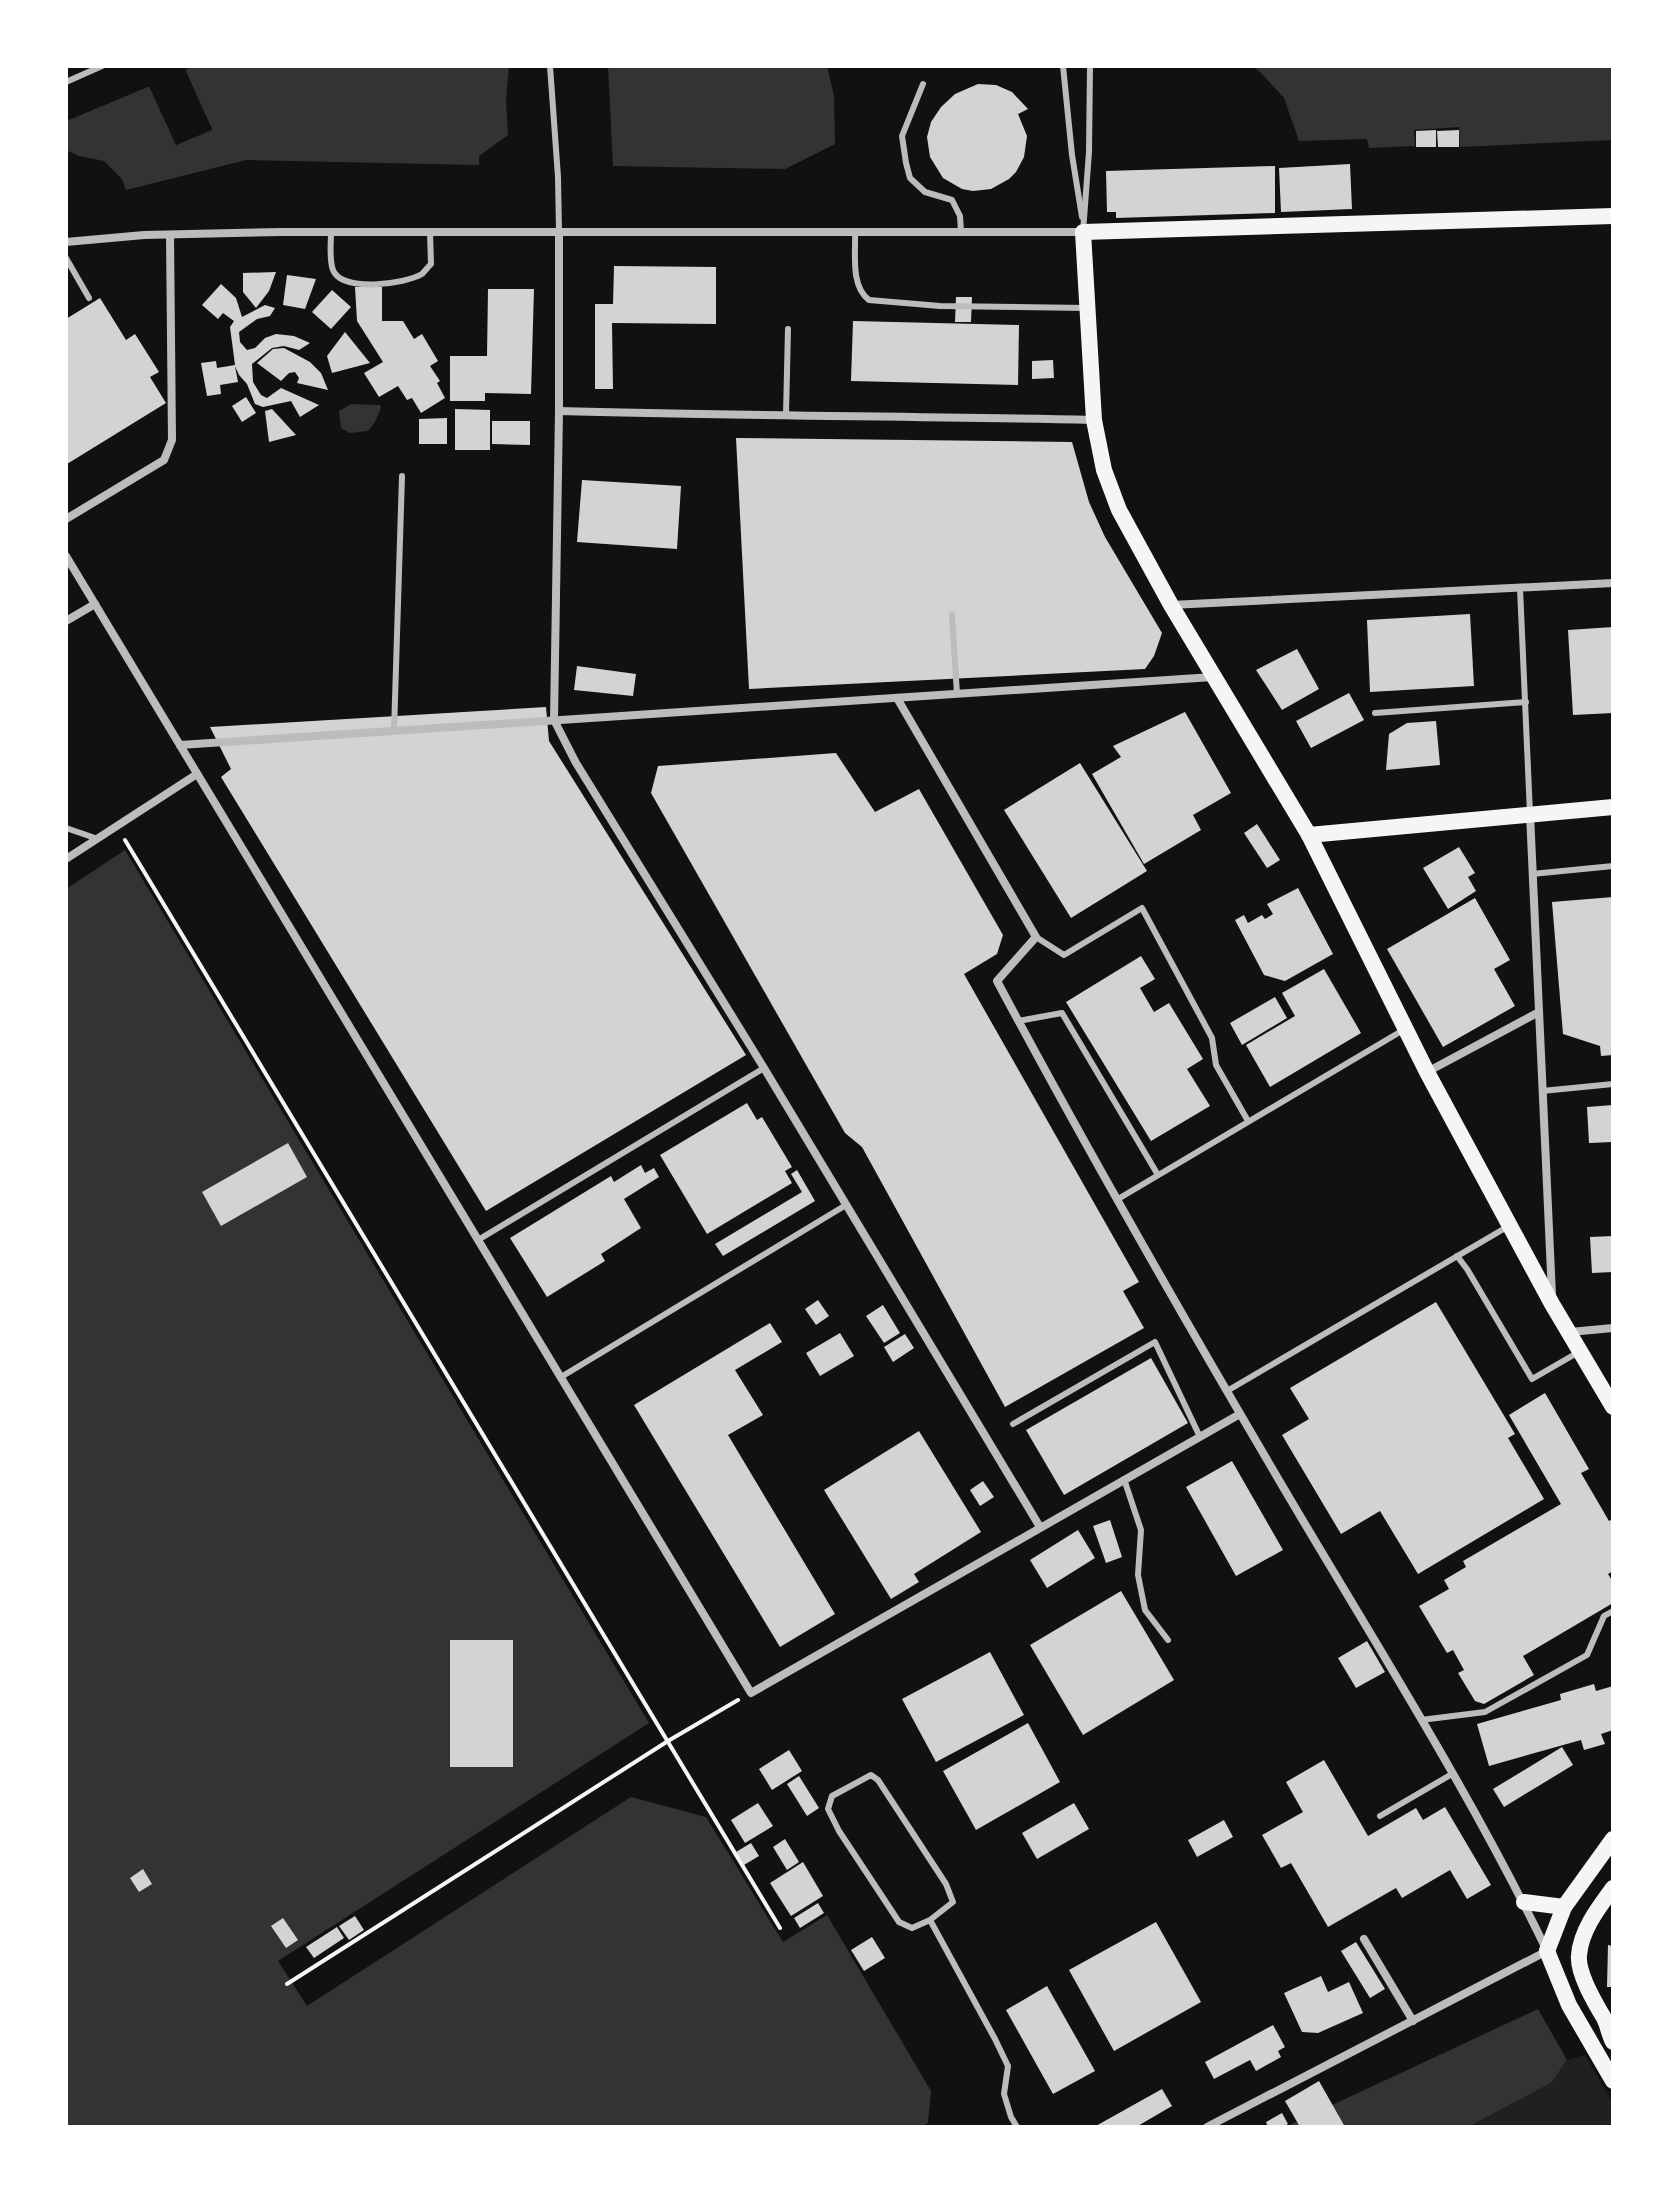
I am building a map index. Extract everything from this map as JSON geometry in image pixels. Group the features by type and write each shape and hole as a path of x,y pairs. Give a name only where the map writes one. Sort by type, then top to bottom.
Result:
{"main road":[{"path":"1613,216 1084,230 1094,420 1104,470 1119,510 1213,677 1309,835 1427,1072 1552,1304 1613,1407"},
{"path":"1309,835 1613,807"},
{"path":"1613,1839 1564,1907 1547,1951 1569,2005 1613,2081"},
{"path":"1611,2039 1606,2022 1593,2001 1578,1955 1585,1931 1613,1888"},
{"path":"1524,1902 1564,1907"},
{"path":"1547,1951 1599,2027 1611,2039"}],"street":[{"path":"66,242 90,238 331,232 1084,230"},
{"path":"559,232 554,720 576,763 1040,1527"},
{"path":"66,519 164,460 172,440 170,235"},
{"path":"559,411 1094,420"},
{"path":"66,556 751,1693 1240,1414"},
{"path":"1171,605 1613,583"},
{"path":"66,621 95,604"},
{"path":"180,745 1213,677"},
{"path":"897,698 1036,937 997,981 1240,1414 1452,1774 1524,1902 1547,1951 1207,2127"},
{"path":"66,859 197,774"},
{"path":"1530,814 1552,1304"},
{"path":"1427,1072 1539,1012"},
{"path":"1569,1332 1613,1328"},
{"path":"1364,1939 1413,2021"}],"lane":[{"path":"66,82 102,66"},
{"path":"550,66 559,232"},
{"path":"1063,66 1084,230"},
{"path":"1084,230 1090,66"},
{"path":"923,84 902,136 906,163 910,178 925,192 952,200 960,216 961,232"},
{"path":"855,231 857,284 869,300 940,306 1087,308"},
{"path":"331,232 334,274 344,281 357,284 385,284 423,273 431,264 430,232"},
{"path":"66,258 89,298"},
{"path":"786,414 788,329"},
{"path":"394,731 402,476"},
{"path":"1520,588 1530,814"},
{"path":"952,615 957,694"},
{"path":"1375,713 1526,702"},
{"path":"66,828 98,839"},
{"path":"1532,874 1613,866"},
{"path":"1036,937 1064,955 1142,908 1212,1038 1216,1065 1248,1121"},
{"path":"1018,1021 1062,1013 1158,1175"},
{"path":"1118,1199 1405,1029"},
{"path":"478,1240 764,1068"},
{"path":"1542,1091 1613,1084"},
{"path":"561,1377 846,1205"},
{"path":"1227,1391 1510,1225"},
{"path":"1457,1256 1532,1379 1580,1351"},
{"path":"1013,1424 1155,1342 1200,1437"},
{"path":"1124,1479 1141,1530 1138,1575 1145,1610 1168,1640"},
{"path":"1421,1720 1485,1712 1587,1655 1604,1616 1613,1611"},
{"path":"1380,1816 1452,1774"},
{"path":"871,1775 878,1780 946,1884 953,1902 930,1920 912,1928 899,1922 839,1831 828,1809 832,1796 871,1775"},
{"path":"930,1920 1008,2066 1004,2094 1017,2127"}],"path":[{"path":"125,840 780,1928"},
{"path":"287,1984 668,1741 751,1693"}],"shaded area":[{"path":"193,66 509,66 506,100 508,135 479,156 479,165 246,160 126,190 122,179 104,161 66,150 66,121 150,86 176,145 212,129 185,69"},
{"path":"608,66 827,66 834,96 835,144 785,169 613,166"},
{"path":"1253,66 1613,66 1613,140 1460,147 1459,127 1414,130 1415,146 1369,148 1367,139 1299,141 1284,98"},
{"path":"351,404 380,405 375,422 368,431 350,433 341,428 339,411"},
{"path":"125,850 649,1723 278,1961 307,2006 631,1797 706,1817 783,1942 827,1915 931,2091 928,2123 921,2127 66,2127 66,889"},
{"path":"1538,2009 1567,2060 1551,2083 1468,2127 1285,2127"},
{"path":"1585,2055 1613,2103 1613,2127 1468,2127 1551,2083 1567,2060"}],"pier":[{"path":"183,66 193,66 185,70 212,130 176,145 149,86 66,121 66,116 150,82 178,140 206,128 181,71"}],"building":[{"path":"978,84 996,85 1012,92 1028,109 1018,114 1027,136 1024,157 1016,172 991,189 973,191 962,189 943,178 930,157 927,137 931,122 941,107 955,94"},
{"path":"1436,130 1436,147 1416,147 1416,131"},
{"path":"1459,130 1459,147 1438,147 1437,131"},
{"path":"1350,164 1352,209 1281,212 1279,168"},
{"path":"1275,166 1275,213 1116,218 1116,212 1107,212 1106,171"},
{"path":"614,266 716,267 716,324 612,323 613,389 595,389 595,304 613,304"},
{"path":"276,272 269,291 256,308 243,292 243,273"},
{"path":"287,275 316,279 305,309 283,305"},
{"path":"221,284 236,298 242,317 265,305 275,308 270,316 257,319 239,332 240,342 247,350 276,334 294,336 310,343 299,350 284,346 272,348 252,364 253,382 261,395 267,398 281,388 319,405 300,417 291,401 263,407 255,404 235,366 238,382 220,385 221,394 207,396 201,363 216,361 217,368 235,365 230,327 234,321 223,313 218,319 202,305"},
{"path":"355,287 382,287 382,321 403,321 414,339 422,334 438,361 430,366 440,381 437,383 445,398 421,413 412,398 407,400 398,386 379,397 364,373 383,362 357,321"},
{"path":"488,289 534,289 531,394 485,393 485,401 450,401 450,356 487,356"},
{"path":"332,290 351,307 331,329 312,312"},
{"path":"956,297 972,297 971,322 955,322"},
{"path":"100,298 126,340 135,334 159,372 150,377 166,403 67,464 66,319"},
{"path":"853,321 1019,325 1018,385 851,381"},
{"path":"345,332 370,363 332,373 327,356"},
{"path":"284,348 310,362 321,373 328,390 297,383 299,378 295,372 289,373 281,381 257,363 273,349"},
{"path":"1053,360 1054,378 1032,379 1032,361"},
{"path":"246,397 256,413 242,422 232,406"},
{"path":"272,409 296,435 269,442 265,411"},
{"path":"455,409 490,410 490,450 455,450"},
{"path":"447,418 447,444 419,444 419,419"},
{"path":"492,421 530,421 530,445 492,444"},
{"path":"736,438 1072,442 1089,502 1105,537 1162,633 1154,656 1145,669 749,689"},
{"path":"582,480 681,486 677,549 577,542"},
{"path":"1470,614 1474,686 1370,692 1367,620"},
{"path":"1613,627 1613,713 1573,715 1568,630"},
{"path":"1297,649 1319,689 1282,710 1256,670"},
{"path":"577,666 636,674 633,696 574,690"},
{"path":"1349,693 1364,720 1311,748 1296,721"},
{"path":"546,707 549,741 746,1055 486,1211 221,777 231,769 210,727"},
{"path":"1185,712 1231,793 1193,815 1201,830 1144,864 1092,774 1121,757 1113,746"},
{"path":"1436,721 1440,765 1386,770 1389,734 1407,723"},
{"path":"836,753 875,812 919,789 1003,935 997,954 964,974 1139,1282 1123,1291 1144,1328 1005,1407 862,1147 845,1133 651,793 658,766"},
{"path":"1080,763 1147,871 1071,918 1004,810"},
{"path":"1257,824 1280,860 1267,868 1244,833"},
{"path":"1459,847 1475,873 1468,877 1476,891 1448,909 1423,868"},
{"path":"1298,888 1333,954 1285,981 1264,975 1235,920 1244,915 1248,923 1262,915 1265,919 1273,914 1267,904"},
{"path":"1613,897 1613,1055 1601,1056 1600,1046 1563,1034 1552,902"},
{"path":"1475,898 1510,960 1494,969 1515,1006 1443,1047 1387,949"},
{"path":"1141,956 1155,979 1140,988 1154,1012 1169,1003 1203,1059 1187,1069 1210,1106 1151,1141 1066,1002"},
{"path":"1324,969 1361,1033 1270,1087 1246,1045 1295,1016 1282,993"},
{"path":"1275,997 1287,1018 1242,1045 1230,1023"},
{"path":"747,1103 757,1120 762,1117 792,1167 785,1171 792,1183 707,1234 660,1155"},
{"path":"1613,1105 1613,1142 1589,1143 1587,1107"},
{"path":"288,1143 307,1177 221,1226 202,1192"},
{"path":"641,1165 645,1173 654,1168 659,1177 624,1199 641,1228 601,1254 605,1261 547,1297 510,1238 611,1176 614,1182"},
{"path":"797,1170 815,1201 723,1256 715,1244 802,1192 791,1174"},
{"path":"1613,1236 1613,1272 1592,1273 1590,1237"},
{"path":"818,1300 829,1316 816,1325 805,1309"},
{"path":"1436,1302 1515,1434 1508,1438 1544,1499 1418,1574 1380,1511 1341,1534 1282,1435 1309,1419 1290,1388"},
{"path":"883,1305 900,1333 884,1343 866,1316"},
{"path":"770,1323 782,1342 735,1370 763,1415 728,1435 835,1614 780,1647 634,1405"},
{"path":"840,1333 854,1356 820,1376 806,1353"},
{"path":"905,1334 914,1348 893,1362 884,1347"},
{"path":"1151,1358 1188,1423 1064,1495 1026,1430"},
{"path":"1545,1393 1589,1469 1581,1473 1609,1521 1613,1519 1613,1571 1608,1574 1613,1582 1613,1603 1523,1656 1534,1675 1484,1704 1475,1701 1458,1673 1464,1670 1453,1650 1447,1653 1419,1606 1449,1589 1444,1580 1466,1567 1463,1561 1561,1504 1509,1415"},
{"path":"919,1431 981,1532 914,1574 919,1582 891,1599 824,1490"},
{"path":"1232,1461 1283,1550 1236,1576 1186,1487"},
{"path":"983,1481 994,1497 980,1506 970,1490"},
{"path":"1110,1520 1122,1557 1106,1563 1093,1526"},
{"path":"1078,1530 1095,1558 1047,1588 1030,1560"},
{"path":"1121,1591 1174,1680 1083,1735 1030,1645"},
{"path":"450,1640 513,1640 513,1767 450,1767"},
{"path":"1367,1641 1385,1672 1356,1688 1338,1658"},
{"path":"990,1652 1024,1715 936,1762 902,1699"},
{"path":"1594,1684 1596,1691 1613,1686 1613,1730 1601,1734 1605,1744 1584,1750 1581,1740 1489,1766 1477,1724 1561,1700 1560,1694"},
{"path":"1028,1723 1060,1782 976,1830 943,1771"},
{"path":"1562,1747 1573,1765 1504,1807 1493,1789"},
{"path":"789,1750 802,1771 772,1790 759,1769"},
{"path":"1324,1760 1368,1836 1416,1808 1423,1820 1445,1807 1491,1885 1467,1899 1450,1870 1402,1898 1396,1888 1328,1927 1291,1863 1281,1868 1262,1835 1303,1812 1286,1782"},
{"path":"799,1776 819,1808 807,1816 787,1784"},
{"path":"758,1803 773,1826 745,1843 731,1820"},
{"path":"1074,1803 1089,1829 1037,1859 1022,1833"},
{"path":"1224,1820 1233,1837 1197,1857 1188,1840"},
{"path":"785,1839 799,1862 787,1870 773,1847"},
{"path":"751,1843 759,1856 744,1865 736,1852"},
{"path":"803,1862 823,1896 791,1916 770,1883"},
{"path":"143,1869 152,1884 139,1892 130,1878"},
{"path":"818,1903 824,1913 800,1928 794,1918"},
{"path":"355,1916 364,1930 349,1940 339,1926"},
{"path":"283,1918 298,1940 286,1948 271,1926"},
{"path":"1156,1922 1201,2002 1114,2051 1069,1970"},
{"path":"337,1927 344,1938 314,1958 306,1947"},
{"path":"872,1937 885,1958 864,1971 851,1950"},
{"path":"1356,1942 1385,1989 1370,1998 1341,1951"},
{"path":"1608,1945 1613,1946 1613,1987 1607,1987"},
{"path":"1321,1976 1328,1992 1349,1982 1363,2013 1318,2033 1302,2032 1284,1993"},
{"path":"1047,1986 1095,2071 1053,2094 1006,2010"},
{"path":"1273,2025 1285,2047 1278,2051 1281,2057 1256,2071 1250,2060 1214,2079 1205,2062"},
{"path":"1319,2081 1345,2127 1300,2127 1285,2101"},
{"path":"1162,2089 1172,2106 1136,2127 1094,2127"},
{"path":"1282,2113 1288,2124 1268,2127 1266,2122"}]}
